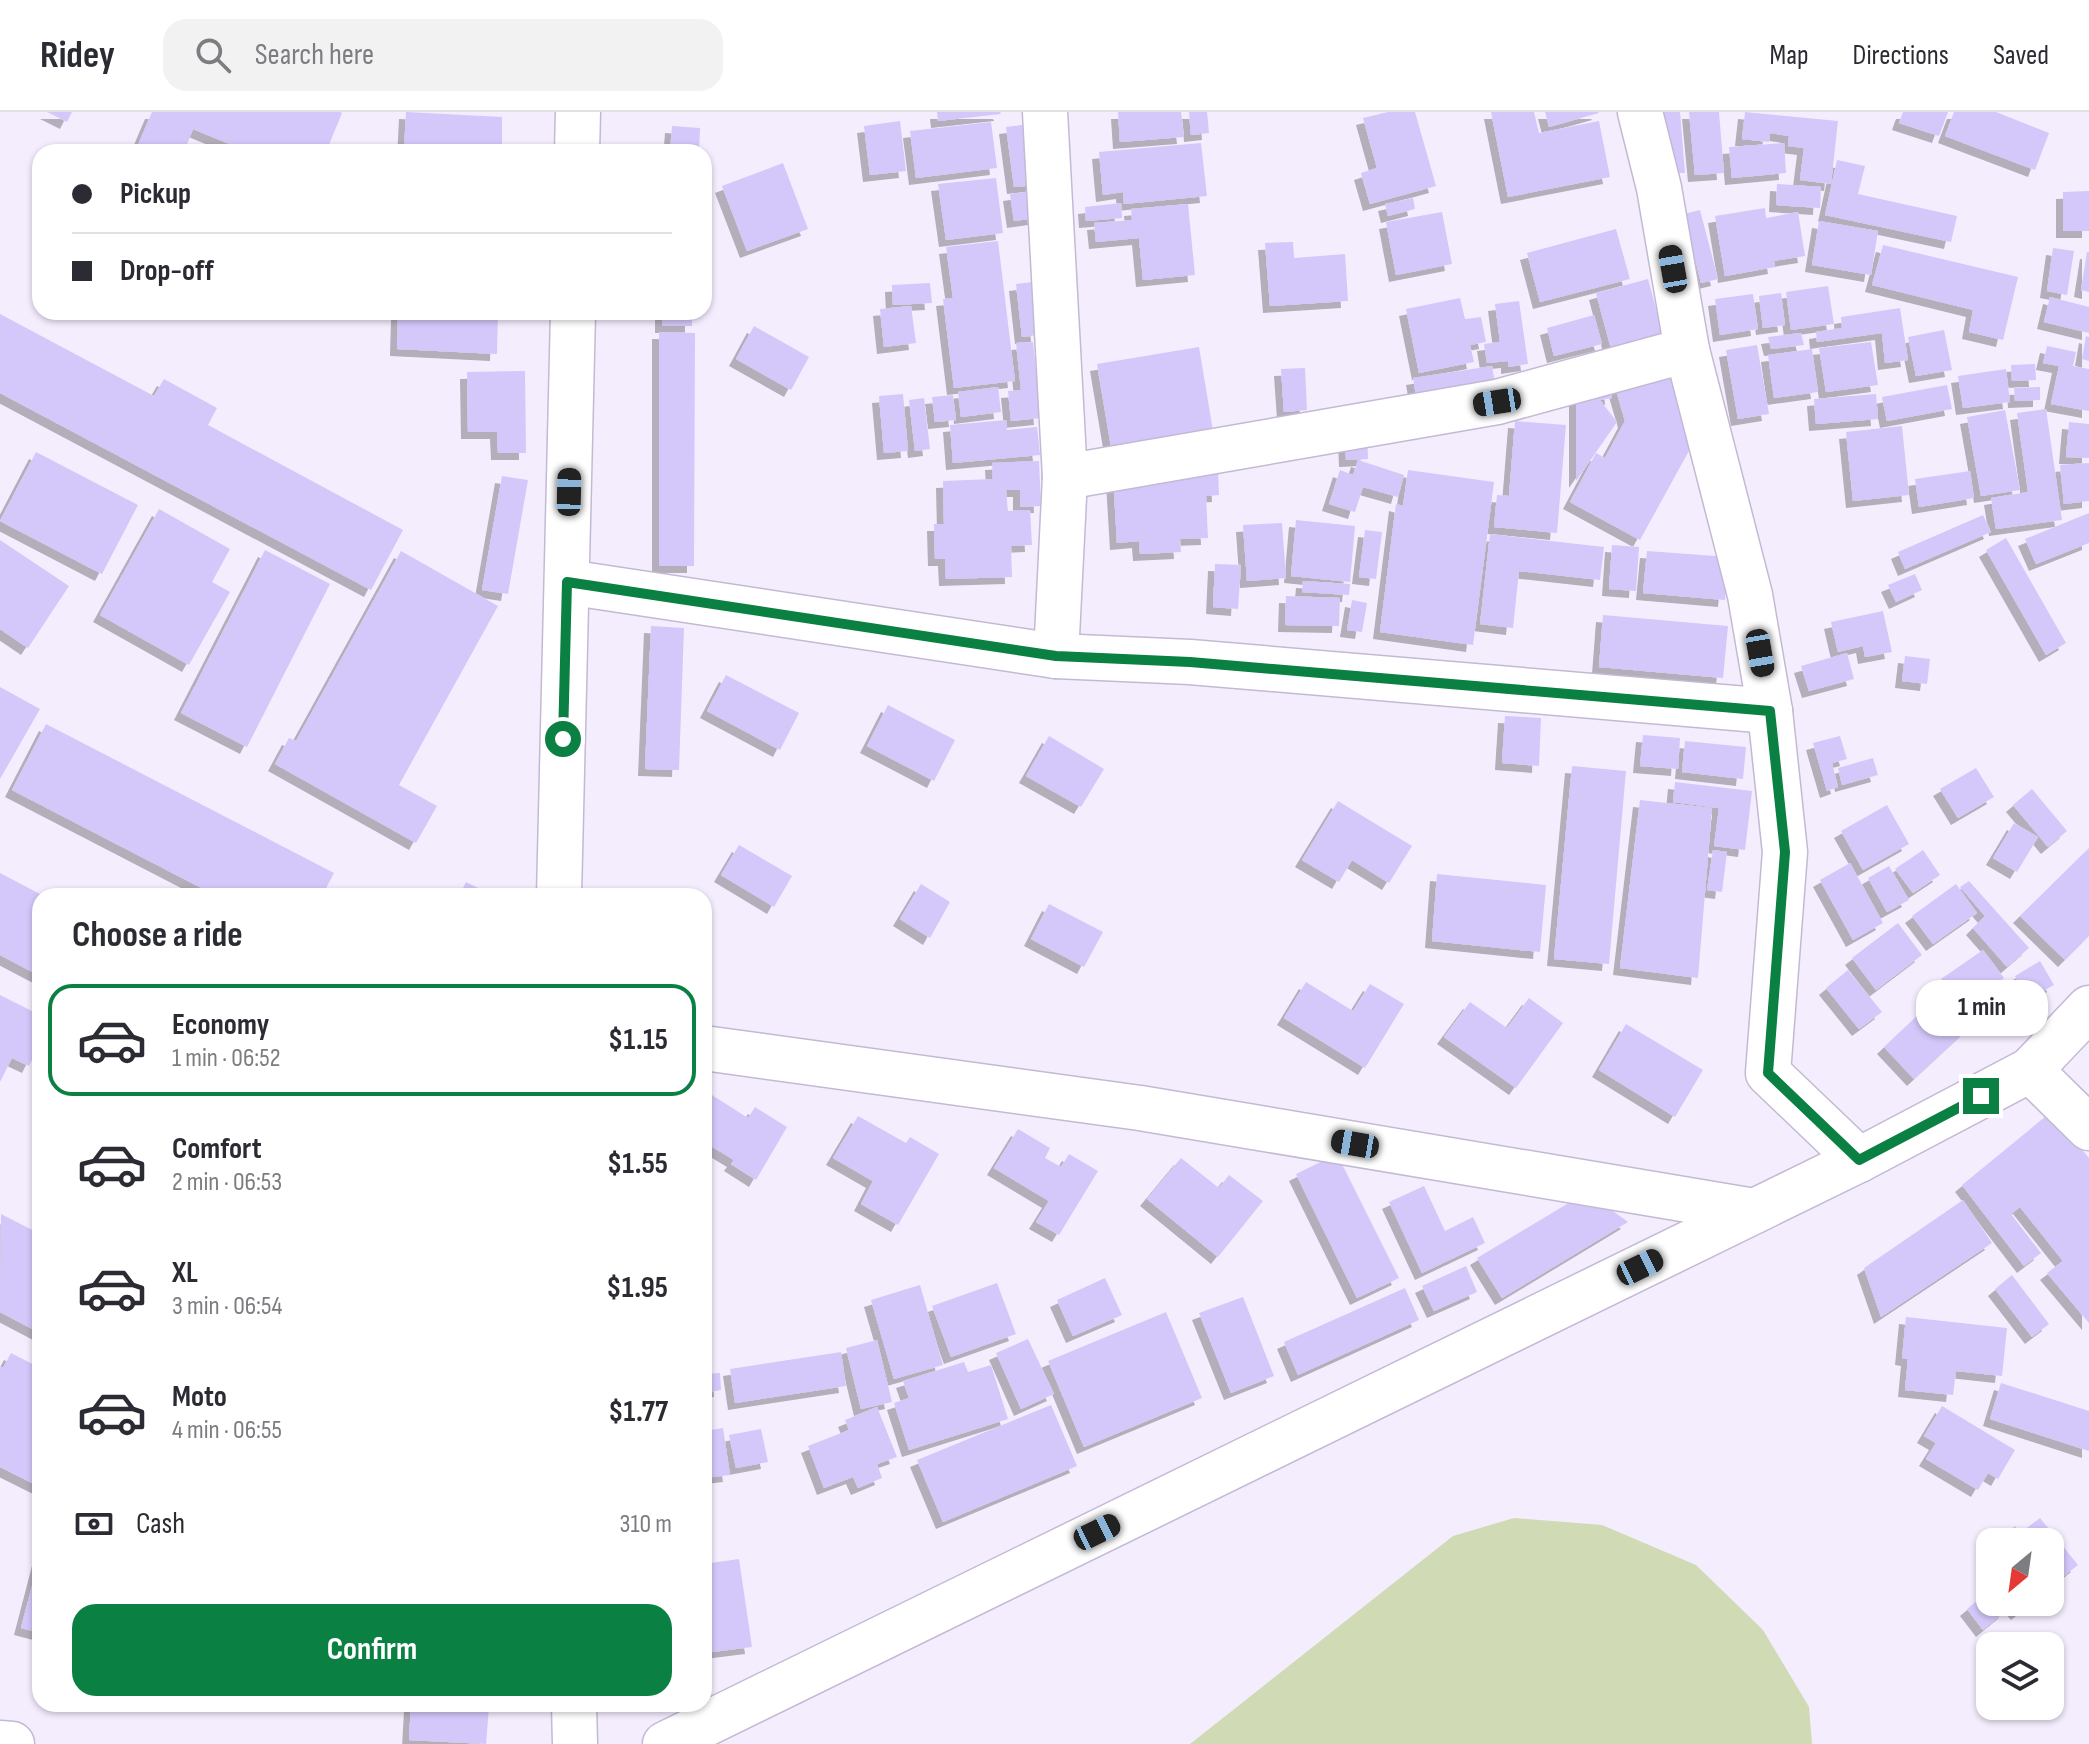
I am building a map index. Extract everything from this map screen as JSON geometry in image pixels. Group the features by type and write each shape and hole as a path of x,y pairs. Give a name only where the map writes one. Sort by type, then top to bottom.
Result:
{"street":[{"path":"577,144 578,112"},
{"path":"1045,112 1065,477 1056,656"},
{"path":"1640,112 1659,188 1687,350 1750,595 1770,711 1785,852 1768,1073 1859,1160"},
{"path":"559,888 573,320"},
{"path":"1065,477 1497,402 1687,350"},
{"path":"567,582 1056,656 1190,662 1770,711"},
{"path":"665,1744 1859,1160 2030,1070 2089,1008"},
{"path":"712,1049 1140,1108 1754,1211"},
{"path":"2030,1070 2089,1128"},
{"path":"574,1712 575,1744"},
{"path":"0,1743 12,1744"}],"green space":[{"path":"1514,1518 1602,1525 1696,1565 1763,1630 1809,1707 1812,1744 1190,1744 1453,1536"}],"building":[{"path":"47,112 72,112 67,122"},
{"path":"152,112 342,113 329,144 230,144 193,129 187,144 138,144"},
{"path":"406,112 502,117 502,144 404,144"},
{"path":"937,112 1000,112 1001,114 938,121"},
{"path":"1118,112 1181,112 1184,137 1120,142"},
{"path":"1189,112 1207,112 1209,133 1191,135"},
{"path":"1388,112 1415,112 1436,186 1370,204 1361,173 1377,168 1363,118"},
{"path":"1491,112 1534,112 1539,133 1599,121 1610,177 1508,197"},
{"path":"1545,112 1598,112 1599,113 1549,127"},
{"path":"1654,112 1680,112 1685,173 1670,173 1667,122 1655,123"},
{"path":"1689,112 1719,112 1724,173 1695,175"},
{"path":"1745,112 1838,121 1831,184 1800,180 1804,148 1788,146 1789,136 1770,133 1769,142 1742,139"},
{"path":"1903,112 1948,112 1939,136 1899,123"},
{"path":"1954,112 1996,112 2049,133 2035,170 1945,136"},
{"path":"900,121 906,171 870,175 864,126"},
{"path":"991,122 997,168 916,178 910,131"},
{"path":"1029,124 1037,185 1014,187 1006,127"},
{"path":"672,126 700,128 699,144 671,144"},
{"path":"1201,143 1207,196 1124,204 1123,192 1103,195 1099,152"},
{"path":"1784,143 1786,173 1732,178 1729,147"},
{"path":"1837,160 1865,166 1858,194 1957,216 1951,242 1825,215"},
{"path":"783,163 808,229 747,251 722,186"},
{"path":"996,178 1003,233 946,240 938,184"},
{"path":"1777,184 1821,187 1820,208 1776,205"},
{"path":"1032,191 1035,218 1014,221 1010,194"},
{"path":"2089,191 2089,231 2063,231 2063,192"},
{"path":"1413,198 1415,209 1388,216 1385,204"},
{"path":"1121,203 1122,218 1086,221 1085,207"},
{"path":"1188,204 1195,275 1143,280 1139,238 1096,242 1094,223 1132,220 1131,209"},
{"path":"1765,208 1766,218 1798,212 1805,256 1774,261 1775,267 1725,276 1715,216"},
{"path":"1700,210 1718,279 1701,283 1684,214"},
{"path":"1442,212 1452,264 1396,275 1386,222"},
{"path":"1819,221 1878,231 1871,275 1812,265"},
{"path":"1616,229 1630,279 1540,302 1527,253"},
{"path":"998,241 1015,381 954,388 943,299 953,298 946,247"},
{"path":"1293,242 1294,258 1345,254 1348,301 1270,306 1265,243"},
{"path":"1883,245 2018,277 2003,340 1969,332 1973,310 1872,285"},
{"path":"2053,248 2074,251 2067,295 2047,291"},
{"path":"2089,252 2089,292 2081,290"},
{"path":"1648,279 1663,335 1611,349 1596,293"},
{"path":"1033,282 1038,335 1022,337 1016,284"},
{"path":"930,283 932,303 893,305 892,285"},
{"path":"1828,286 1834,324 1791,330 1786,292"},
{"path":"1781,293 1785,325 1763,328 1759,296"},
{"path":"1753,294 1758,329 1720,335 1715,299"},
{"path":"2050,297 2089,307 2089,333 2044,322"},
{"path":"1460,298 1465,319 1481,317 1486,342 1470,345 1474,362 1419,373 1406,309"},
{"path":"1519,301 1528,364 1508,367 1508,361 1487,363 1484,344 1500,342 1495,304"},
{"path":"911,306 916,343 884,347 880,309"},
{"path":"1900,308 1908,360 1885,363 1882,333 1817,342 1816,332 1842,328 1841,317"},
{"path":"0,314 154,396 164,379 217,408 208,425 403,530 371,590 0,393"},
{"path":"1594,315 1602,344 1554,356 1547,328"},
{"path":"398,320 498,320 497,354 397,349"},
{"path":"662,320 692,320 692,326 662,326"},
{"path":"754,326 809,357 791,390 736,359"},
{"path":"1944,330 1952,370 1916,376 1908,337"},
{"path":"659,332 695,333 694,566 659,566"},
{"path":"1801,333 1804,345 1771,349 1768,337"},
{"path":"2086,336 2089,337 2089,361 2082,359"},
{"path":"1033,342 1041,418 1011,421 1008,391 1021,390 1016,343"},
{"path":"1871,342 1878,385 1826,392 1819,348"},
{"path":"1757,345 1769,414 1738,419 1726,350"},
{"path":"2047,346 2076,352 2073,366 2089,369 2089,411 2051,404 2059,366 2043,363"},
{"path":"1199,347 1213,431 1111,447 1097,364"},
{"path":"1812,349 1818,392 1774,398 1768,355"},
{"path":"1676,363 1696,438 1640,540 1570,502 1596,453 1605,458 1625,421 1613,380"},
{"path":"2035,364 2036,380 2012,381 2011,365"},
{"path":"1492,366 1495,383 1416,395 1413,378"},
{"path":"1305,368 1307,410 1284,412 1281,369"},
{"path":"2006,369 2010,402 1963,408 1958,376"},
{"path":"525,371 526,453 498,453 497,432 468,432 467,372"},
{"path":"1610,377 1612,398 1600,400 1617,422 1576,481 1576,382"},
{"path":"1947,385 1952,409 1887,421 1882,397"},
{"path":"998,387 1001,412 961,417 958,392"},
{"path":"2040,387 2040,400 2015,401 2014,388"},
{"path":"903,394 908,451 884,453 879,396"},
{"path":"1876,394 1878,419 1816,424 1814,399"},
{"path":"953,395 956,420 935,422 932,397"},
{"path":"924,398 930,449 915,451 909,400"},
{"path":"2046,409 2062,520 1996,529 1991,498 2028,492 2017,413"},
{"path":"2005,410 2020,490 1981,496 1967,417"},
{"path":"1006,420 1007,430 1037,427 1040,455 953,463 950,425"},
{"path":"1515,421 1566,425 1557,533 1494,527 1497,495 1509,496"},
{"path":"2069,422 2089,424 2089,458 2066,457"},
{"path":"1902,426 1909,495 1853,501 1846,432"},
{"path":"1367,432 1368,459 1346,460 1345,433"},
{"path":"36,452 138,505 102,574 0,521"},
{"path":"1358,460 1404,475 1398,497 1363,487 1355,512 1329,504 1340,470 1353,475"},
{"path":"1039,461 1041,506 1020,507 1020,490 1006,490 1008,511 1030,510 1032,545 1011,546 1012,577 946,579 945,559 935,559 934,524 944,524 943,481 993,479 992,463"},
{"path":"2089,463 2089,501 2064,504 2060,465"},
{"path":"1218,470 1219,495 1206,496 1208,538 1180,539 1181,552 1140,554 1139,541 1117,543 1113,476"},
{"path":"1408,470 1494,482 1473,645 1380,632 1396,504 1403,506"},
{"path":"1970,471 1974,498 1919,507 1915,479"},
{"path":"502,476 528,480 508,594 482,590"},
{"path":"159,509 230,549 212,582 230,592 189,665 100,615"},
{"path":"2089,513 2089,543 2036,564 2025,539"},
{"path":"1983,515 1991,532 1905,569 1898,552"},
{"path":"1296,520 1355,526 1350,582 1291,576"},
{"path":"1282,523 1286,578 1247,581 1243,525"},
{"path":"1365,530 1382,532 1376,579 1359,577"},
{"path":"1490,534 1604,547 1600,580 1519,571 1513,628 1480,624"},
{"path":"2006,538 2066,643 2046,655 1986,550"},
{"path":"0,540 69,586 28,648 0,629"},
{"path":"1612,545 1639,547 1636,591 1609,589"},
{"path":"265,550 330,584 247,747 181,713"},
{"path":"401,551 498,606 399,785 437,806 416,843 275,764 289,738 296,741"},
{"path":"1647,551 1729,557 1725,600 1643,593"},
{"path":"1215,564 1241,565 1238,609 1213,607"},
{"path":"1915,574 1922,590 1896,602 1888,585"},
{"path":"1303,581 1350,584 1349,595 1302,592"},
{"path":"1286,596 1340,598 1339,626 1285,625"},
{"path":"1352,600 1367,603 1362,632 1347,630"},
{"path":"1883,611 1892,652 1865,657 1863,646 1838,652 1831,622"},
{"path":"1603,615 1728,626 1723,678 1599,667"},
{"path":"651,626 684,628 679,770 645,769"},
{"path":"1847,653 1854,679 1809,691 1801,666"},
{"path":"1905,656 1930,659 1927,684 1902,681"},
{"path":"726,675 799,713 780,750 707,711"},
{"path":"0,687 40,709 0,779"},
{"path":"888,705 955,740 934,781 867,746"},
{"path":"1505,716 1541,718 1539,766 1502,763"},
{"path":"46,724 334,873 326,888 202,888 12,790"},
{"path":"1643,735 1680,738 1678,769 1640,766"},
{"path":"1049,736 1104,769 1081,807 1026,776"},
{"path":"1840,736 1847,759 1832,763 1838,787 1827,791 1813,743"},
{"path":"1685,741 1746,747 1743,779 1682,772"},
{"path":"1873,758 1878,775 1842,785 1838,768"},
{"path":"1572,766 1626,771 1609,964 1554,959"},
{"path":"1976,768 1994,797 1958,818 1940,789"},
{"path":"1675,782 1752,791 1745,850 1714,846 1719,808 1673,802"},
{"path":"2032,789 2067,831 2048,847 2013,805"},
{"path":"1640,800 1712,808 1698,978 1620,968"},
{"path":"1338,801 1412,846 1389,883 1352,860 1339,882 1302,860"},
{"path":"1887,805 1909,844 1863,870 1841,831"},
{"path":"2014,823 2038,837 2017,872 1993,858"},
{"path":"739,845 792,876 774,907 721,875"},
{"path":"2089,848 2089,936 2065,960 2020,916"},
{"path":"1713,850 1727,852 1722,892 1707,890"},
{"path":"1923,850 1940,875 1913,893 1895,869"},
{"path":"1850,863 1883,923 1853,940 1820,880"},
{"path":"1889,866 1909,900 1887,912 1868,878"},
{"path":"0,873 32,890 32,972 0,955"},
{"path":"1437,874 1546,885 1540,952 1432,941"},
{"path":"1969,881 2029,948 2007,967 1973,928 1985,916 1960,887"},
{"path":"466,882 478,888 463,888"},
{"path":"921,884 950,902 930,938 900,919"},
{"path":"1956,884 1977,913 1933,944 1912,916"},
{"path":"1049,904 1103,932 1084,967 1031,939"},
{"path":"1898,923 1922,955 1876,990 1852,958"},
{"path":"1983,950 2004,978 1962,1008 1941,979"},
{"path":"2040,961 2054,985 2029,999 2015,976"},
{"path":"1848,970 1882,1012 1859,1029 1826,988"},
{"path":"1306,982 1353,1011 1370,984 1404,1004 1365,1068 1284,1018"},
{"path":"2006,988 2017,1005 1979,1028 1969,1010"},
{"path":"0,995 32,1011 32,1060 29,1066 12,1058 0,1082"},
{"path":"1937,997 1967,1030 1914,1079 1884,1047"},
{"path":"1529,998 1563,1023 1516,1088 1444,1037 1470,1002 1507,1028"},
{"path":"1626,1024 1703,1070 1675,1117 1599,1070"},
{"path":"712,1095 748,1118 755,1107 787,1127 756,1180 731,1164 734,1160 712,1147"},
{"path":"2051,1112 2089,1158 2089,1323 2047,1273 2063,1261 2020,1207 2011,1214 2041,1253 2024,1266 1962,1185"},
{"path":"858,1116 906,1143 910,1137 939,1154 898,1225 861,1204 873,1181 833,1158"},
{"path":"1018,1129 1050,1148 1045,1158 1061,1167 1069,1154 1098,1171 1059,1235 1036,1222 1049,1201 994,1168"},
{"path":"1337,1154 1399,1278 1357,1298 1296,1174"},
{"path":"1181,1158 1219,1188 1229,1175 1263,1201 1218,1257 1147,1199"},
{"path":"1424,1186 1445,1231 1473,1217 1485,1243 1422,1273 1389,1202"},
{"path":"1587,1192 1628,1222 1502,1298 1477,1258"},
{"path":"1963,1200 1992,1243 1881,1317 1864,1268"},
{"path":"1,1214 32,1230 32,1329 0,1312"},
{"path":"1466,1266 1477,1292 1434,1311 1422,1286"},
{"path":"2012,1275 2049,1324 2032,1337 1995,1289"},
{"path":"1105,1278 1122,1315 1073,1336 1057,1300"},
{"path":"997,1283 1016,1334 951,1357 932,1306"},
{"path":"920,1285 943,1365 894,1379 871,1300"},
{"path":"1405,1288 1419,1320 1298,1375 1284,1342"},
{"path":"1243,1297 1274,1376 1231,1393 1199,1313"},
{"path":"1166,1312 1202,1398 1084,1447 1048,1361"},
{"path":"1906,1317 2007,1328 2002,1376 1956,1371 1953,1395 1905,1390 1908,1359 1902,1358"},
{"path":"1028,1339 1054,1394 1021,1409 996,1353"},
{"path":"877,1340 892,1402 861,1409 846,1348"},
{"path":"841,1352 846,1386 735,1403 730,1369"},
{"path":"11,1353 32,1364 32,1483 0,1467 0,1366 3,1368"},
{"path":"964,1362 968,1372 991,1365 1008,1419 909,1450 894,1403 909,1398 903,1381"},
{"path":"720,1373 721,1390 712,1392 712,1374"},
{"path":"2001,1383 2089,1411 2089,1451 1990,1419"},
{"path":"1051,1405 1077,1466 943,1522 917,1460"},
{"path":"1942,1406 2015,1450 1998,1479 1988,1473 1978,1490 1926,1459 1936,1443 1924,1436"},
{"path":"877,1407 897,1457 877,1464 882,1478 858,1488 853,1477 824,1488 808,1446 849,1430 845,1420"},
{"path":"723,1428 730,1475 712,1477 712,1430"},
{"path":"761,1429 768,1462 736,1468 729,1435"},
{"path":"2040,1518 2048,1528 2027,1528"},
{"path":"2064,1548 2078,1565 2064,1576"},
{"path":"739,1559 752,1647 712,1652 712,1563"},
{"path":"32,1586 32,1631 21,1628"},
{"path":"1976,1602 1976,1616 2000,1616 1983,1630 1967,1609"},
{"path":"411,1712 489,1712 486,1744 409,1740"}],"route":[{"path":"563,739 567,582 1056,656 1190,662 1770,711 1785,852 1768,1073 1859,1160 1981,1096"}]}
